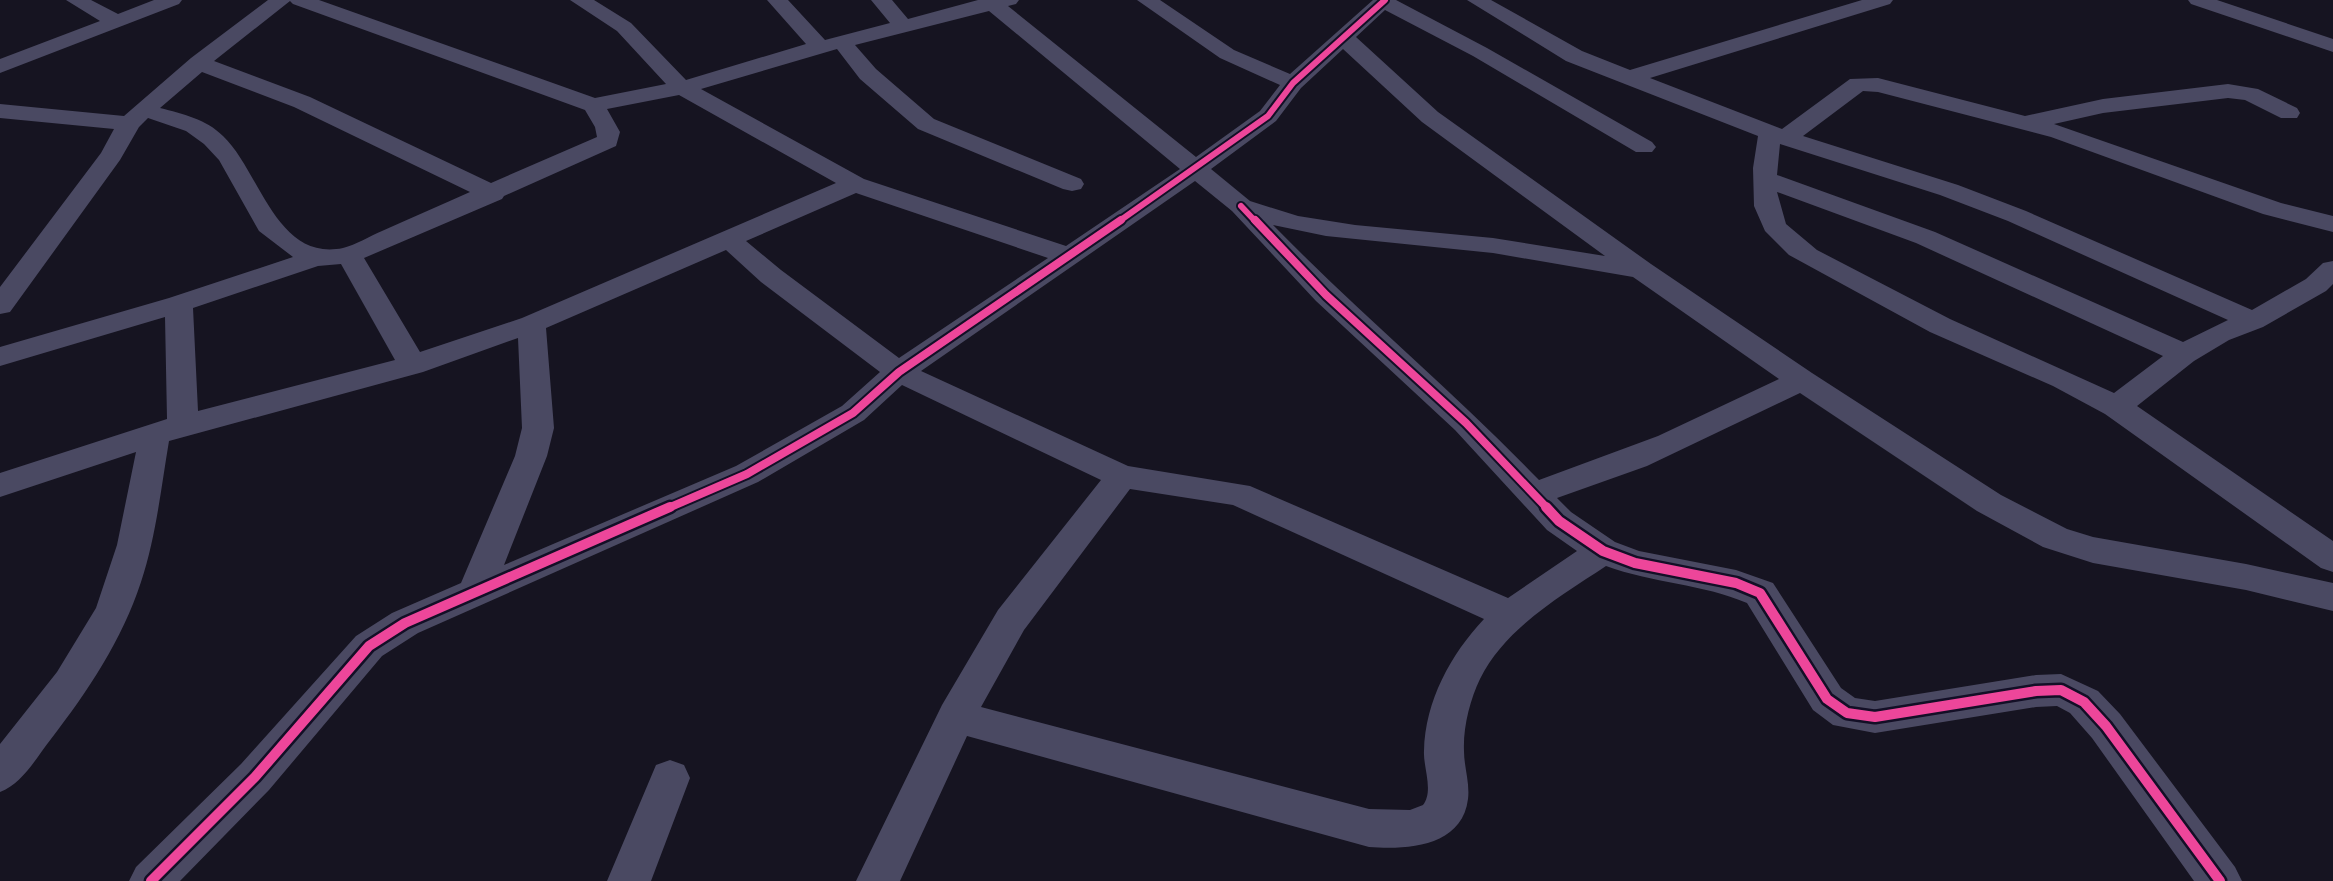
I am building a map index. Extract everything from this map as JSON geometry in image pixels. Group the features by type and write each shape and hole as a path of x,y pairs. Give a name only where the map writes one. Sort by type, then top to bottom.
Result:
{"street":[{"path":"76,0 116,21"},
{"path":"0,67 172,0"},
{"path":"0,306 137,117 199,63 281,0"},
{"path":"300,0 593,104 682,88 831,44 997,1 1241,206 1326,295 1466,423 1559,522 1603,551 1635,564 1737,583 1760,593 1827,699 1847,713 1875,717 2036,691 2061,690 2084,702 2106,726 2220,881"},
{"path":"580,0 624,27 682,88 855,184 1070,256"},
{"path":"777,0 926,124 1072,184"},
{"path":"881,0 904,27"},
{"path":"1147,0 1227,54 1293,83"},
{"path":"151,881 255,777 369,646 405,623 747,474 853,413 899,372 1196,169 1268,116 1293,83 1384,0 1644,147"},
{"path":"1477,0 1574,57 1778,136 1949,190 2017,216 2253,321"},
{"path":"1628,78 1883,0"},
{"path":"2199,0 2333,46"},
{"path":"1342,36 1430,117 1641,270 1801,380 1989,503 2055,538 2093,550 2246,577 2333,597"},
{"path":"199,63 302,102 492,194"},
{"path":"2333,224 2272,209 2029,122 1864,83 1858,84 1778,136 1764,157 1765,207 1775,228 1802,250 1896,304 1969,339 2084,388 2116,407 2333,559"},
{"path":"2029,122 2103,106 2228,91 2250,94 2289,113"},
{"path":"0,357 179,304 315,258 349,255 492,194 608,142 608,129 593,104"},
{"path":"0,111 137,117 200,129 220,145 235,164 263,219 279,237 315,258"},
{"path":"1766,180 1817,195 1953,250 2184,354"},
{"path":"0,485 169,430 413,365 532,324 855,184"},
{"path":"1241,206 1272,218 1303,225 1473,243 1641,270"},
{"path":"730,240 771,276 899,372 1122,476 1238,494 1511,615"},
{"path":"349,255 413,365"},
{"path":"2116,407 2184,354 2219,334 2253,321 2316,285 2333,269"},
{"path":"0,774 74,679 108,622 124,580 169,430 179,304"},
{"path":"475,593 531,456 538,428 532,324"},
{"path":"1532,494 1578,481 1634,458 1801,380"},
{"path":"878,881 956,717 1011,620 1122,476"},
{"path":"956,717 1343,821 1399,831 1430,822 1444,810 1448,788 1443,754 1448,712 1476,649 1511,615 1603,551"},
{"path":"629,881 670,778"}],"cycle path":[{"path":"151,881 255,777 369,646 405,623 747,474 853,413 899,372 1196,169 1268,116 1293,83 1385,0"},
{"path":"1241,206 1326,295 1466,423 1559,521 1603,551 1635,563 1736,583 1760,593 1827,699 1847,713 1875,717 2036,691 2061,690 2084,702 2106,726 2220,881"}]}
